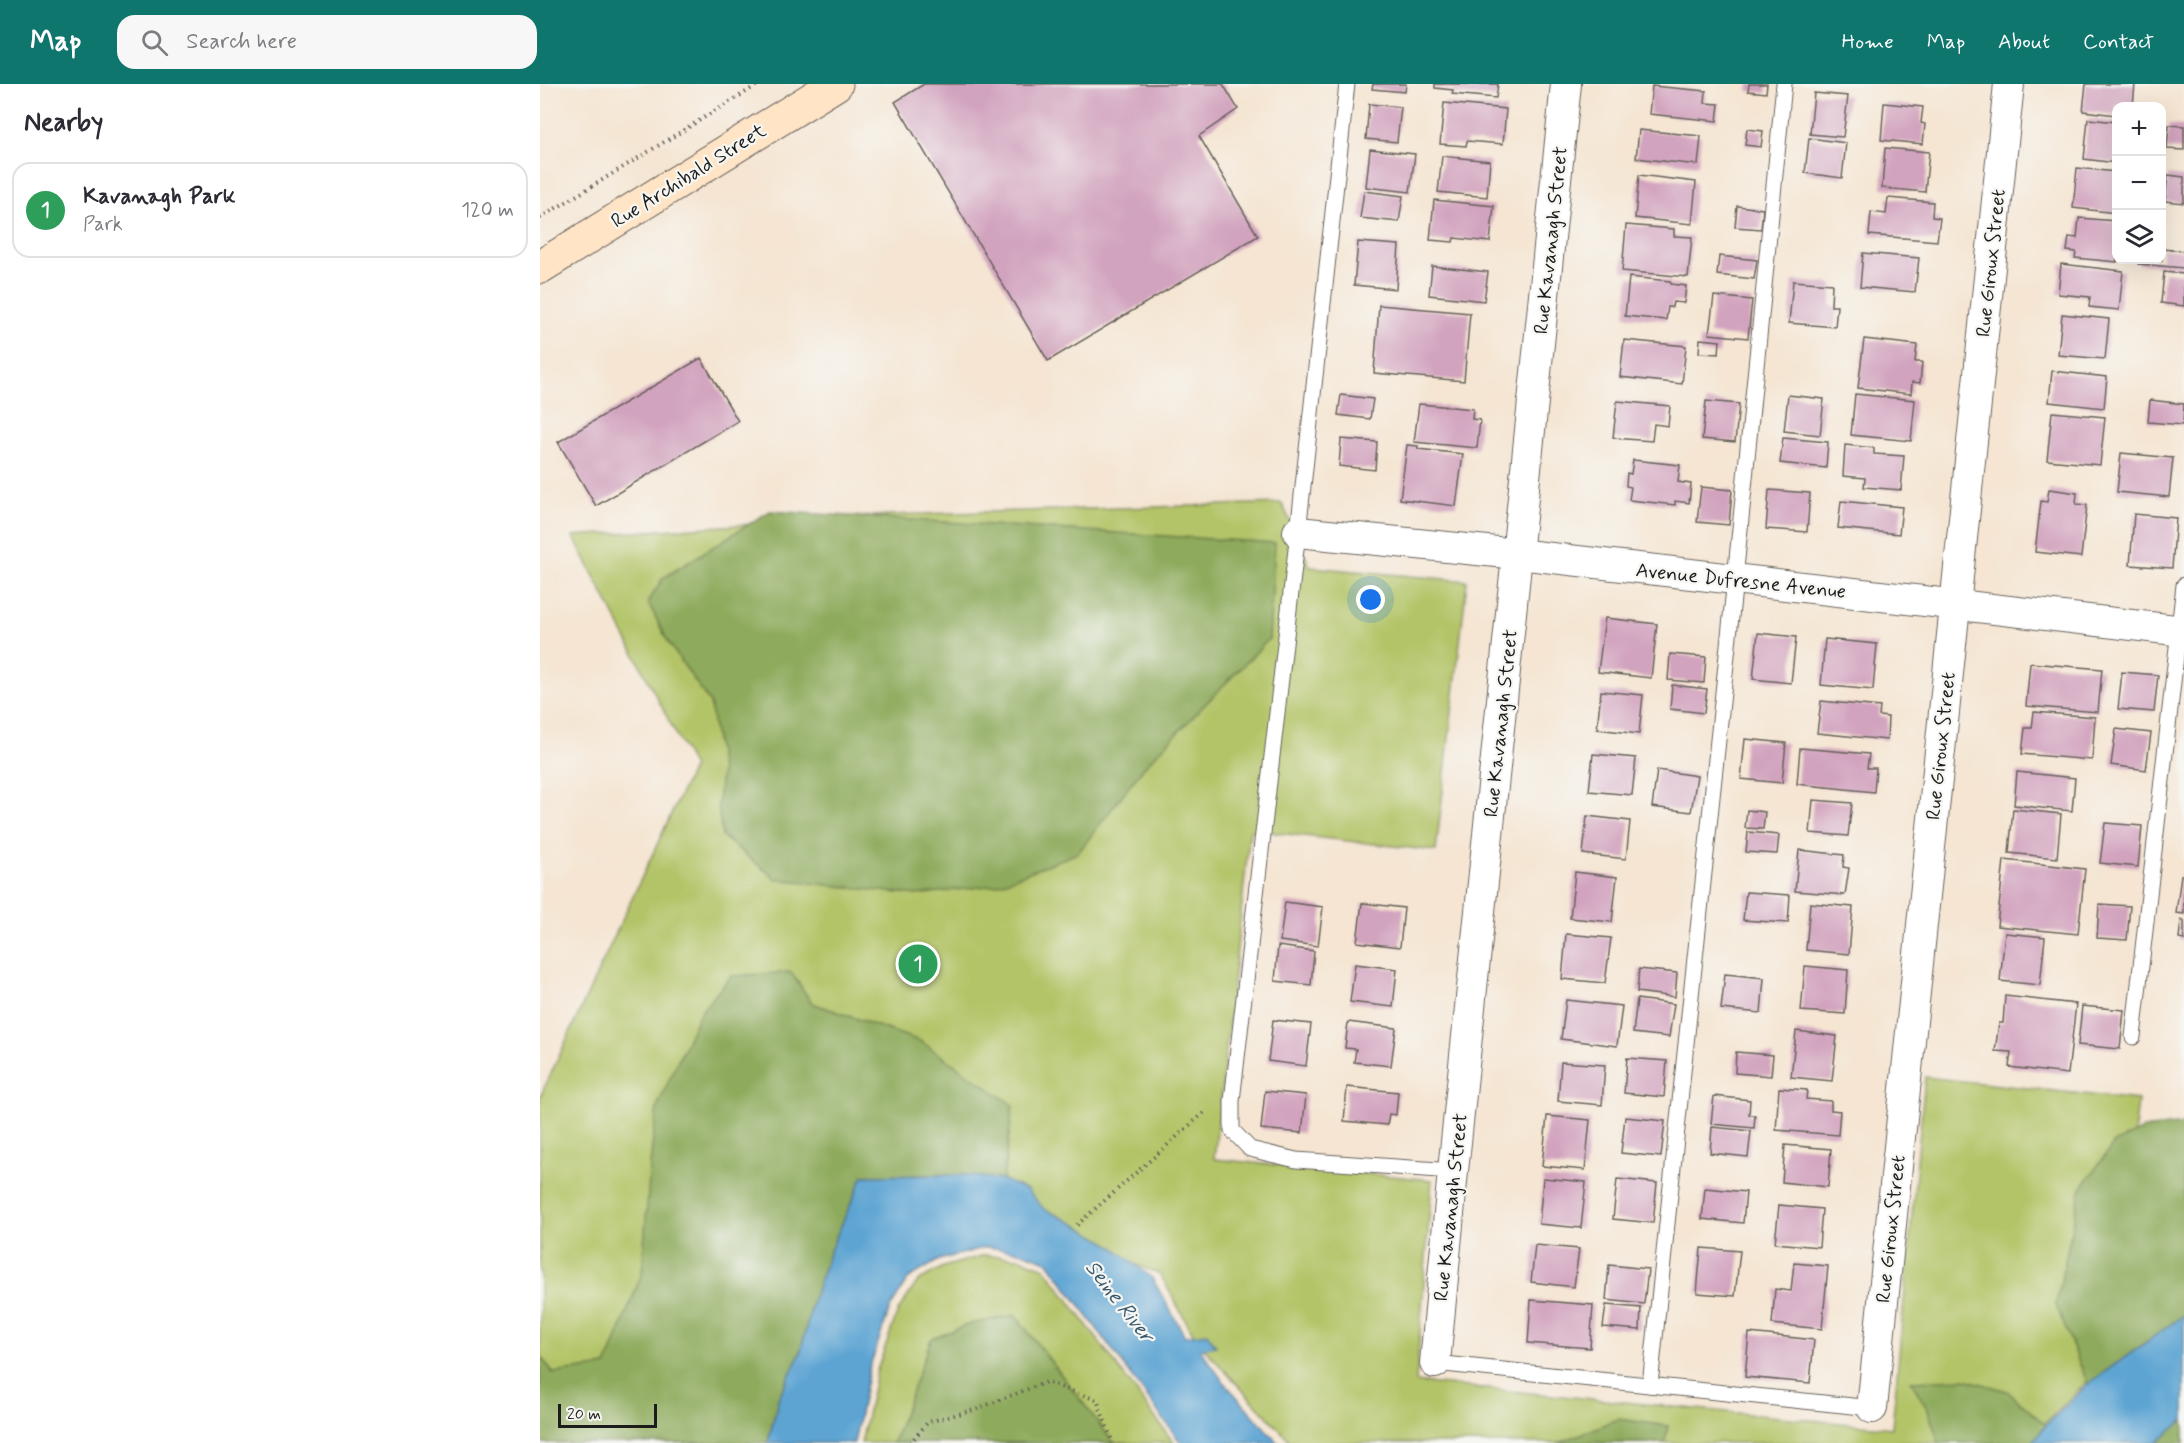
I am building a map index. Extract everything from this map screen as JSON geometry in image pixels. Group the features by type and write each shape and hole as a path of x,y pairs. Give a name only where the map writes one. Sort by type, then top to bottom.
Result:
{"main road":[{"name":"Rue Archibald Street","path":"540,267 836,84"}],"street":[{"name":"Rue Kavanagh Street","path":"1435,1363 1566,84"},
{"name":"Rue Giroux Street","path":"1872,1408 2009,84"},
{"name":"Avenue Dufresne Avenue","path":"1298,532 1518,554 2182,631"}],"lane":[{"path":"1347,84 1232,1101 1232,1130 1250,1149 1296,1160 1453,1171"},
{"path":"1650,1385 1735,579 1784,84"},
{"path":"2133,1037 2182,631 2184,585"},
{"path":"1435,1363 1872,1408"}],"path":[{"path":"540,218 759,84"},
{"path":"1077,1225 1235,1086"},
{"path":"910,1443 928,1422 977,1409 1046,1382 1097,1400 1113,1443"}],"green space":[{"path":"1282,503 1310,567 1467,581 1436,851 1250,830 1214,1159 1432,1180 1416,1382 1892,1428 1925,1077 2138,1100 2110,1359 2025,1443 1292,1443 1197,1341 1160,1274 862,1158 540,1443 540,1097 693,767 573,536 889,515"},
{"path":"770,511 1275,543 1269,639 1144,767 1078,853 996,885 916,895 776,879 722,836 718,805 721,771 710,703 668,642 648,602 663,578"},
{"path":"791,972 812,1003 920,1041 1013,1105 1003,1180 965,1175 863,1176 830,1251 813,1300 800,1354 779,1397 768,1443 540,1443 540,1355 553,1373 606,1366 642,1273 657,1107 700,1013 731,976"},
{"path":"2184,1124 2184,1315 2088,1384 2056,1305 2080,1190 2114,1143 2143,1129"},
{"path":"985,1255 1019,1258 1045,1268 1174,1443 861,1443 876,1373 898,1311 918,1281 943,1267"},
{"path":"1015,1315 1114,1443 893,1443 931,1339 970,1324"},
{"path":"1965,1379 2007,1391 2046,1425 2032,1443 1939,1443 1928,1410 1911,1381"},
{"path":"1618,1419 1668,1426 1665,1443 1559,1443"},
{"path":"2184,1420 2184,1443 2156,1443"}],"water":[{"name":"Seine River","path":"965,1175 1003,1180 1027,1190 1044,1209 1111,1245 1152,1278 1185,1336 1207,1333 1216,1346 1200,1349 1223,1381 1278,1443 1181,1443 1047,1261 1022,1252 987,1247 939,1260 909,1278 890,1308 869,1369 854,1443 768,1443 779,1397 800,1354 813,1300 830,1251 863,1176"},
{"path":"2184,1315 2184,1420 2156,1443 2032,1443 2046,1425 2088,1384"}],"building":[{"path":"924,84 1223,84 1238,109 1199,136 1258,236 1048,361 895,102"},
{"path":"1373,84 1406,84 1405,92 1372,89"},
{"path":"1435,84 1498,84 1496,98 1452,94 1453,90 1435,88"},
{"path":"1749,84 1767,84 1766,93 1748,91"},
{"path":"2086,84 2135,84 2133,102 2112,102 2112,115 2083,111"},
{"path":"1652,86 1706,91 1705,103 1719,104 1717,121 1649,114"},
{"path":"1814,93 1848,96 1843,137 1810,134"},
{"path":"1444,103 1506,109 1503,144 1467,141 1466,146 1440,144"},
{"path":"1884,103 1923,107 1921,123 1925,124 1923,144 1881,140"},
{"path":"1369,104 1401,107 1397,142 1366,139"},
{"path":"2088,119 2112,122 2112,162 2084,159"},
{"path":"2169,125 2184,126 2184,150 2167,149"},
{"path":"1747,129 1763,131 1761,147 1745,145"},
{"path":"1639,130 1701,136 1698,165 1636,158"},
{"path":"1809,138 1846,143 1842,178 1805,173"},
{"path":"1885,148 1929,152 1925,192 1882,188"},
{"path":"1370,149 1415,154 1410,192 1366,187"},
{"path":"1442,156 1490,161 1487,197 1438,192"},
{"path":"2077,168 2112,172 2112,213 2073,208"},
{"path":"1639,175 1696,182 1692,224 1635,218"},
{"path":"2168,175 2184,177 2184,203 2166,201"},
{"path":"1364,191 1403,196 1399,222 1360,218"},
{"path":"1888,198 1933,202 1932,217 1940,218 1937,241 1869,235 1871,212 1886,214"},
{"path":"1434,200 1494,206 1490,242 1454,238 1453,242 1430,240"},
{"path":"1737,206 1763,209 1761,229 1735,227"},
{"path":"2079,218 2112,221 2112,262 2075,258 2076,252 2067,251 2069,237 2077,238"},
{"path":"1626,225 1674,229 1674,236 1692,237 1688,277 1622,271"},
{"path":"1358,242 1399,245 1396,289 1354,285"},
{"path":"2166,249 2184,251 2184,268 2138,264 2166,264"},
{"path":"1863,253 1919,258 1915,292 1860,287"},
{"path":"1719,256 1757,260 1754,279 1717,275"},
{"path":"2061,264 2123,271 2119,310 2089,307 2090,297 2058,294"},
{"path":"1432,266 1488,272 1484,301 1429,295"},
{"path":"2164,272 2184,274 2184,306 2161,303"},
{"path":"1629,277 1670,281 1671,284 1686,286 1684,303 1673,302 1672,307 1668,307 1666,320 1625,316"},
{"path":"1793,281 1832,284 1831,306 1837,306 1835,327 1789,323"},
{"path":"1714,296 1752,300 1748,338 1709,334"},
{"path":"1379,305 1470,313 1464,381 1374,373"},
{"path":"2062,314 2109,319 2105,359 2058,355"},
{"path":"1700,339 1720,341 1719,354 1699,353"},
{"path":"1864,339 1917,345 1915,362 1922,362 1920,383 1912,382 1911,394 1858,388"},
{"path":"1624,340 1686,346 1682,384 1620,377"},
{"path":"701,358 738,421 596,506 558,442"},
{"path":"2052,371 2107,377 2104,408 2049,402"},
{"path":"1855,394 1915,400 1911,441 1851,435"},
{"path":"1341,395 1373,399 1370,419 1338,415"},
{"path":"1788,395 1824,399 1820,435 1784,431"},
{"path":"2150,400 2184,404 2183,425 2148,422"},
{"path":"1617,401 1670,406 1668,426 1654,424 1652,441 1613,438"},
{"path":"1706,401 1739,404 1735,442 1702,439"},
{"path":"1419,404 1473,409 1472,419 1480,420 1477,448 1414,442"},
{"path":"2052,412 2105,417 2100,465 2047,460"},
{"path":"1783,438 1828,442 1826,468 1780,463"},
{"path":"1341,439 1377,442 1375,470 1339,466"},
{"path":"1407,445 1418,446 1418,449 1463,454 1456,506 1400,499"},
{"path":"1845,445 1874,448 1874,454 1904,456 1901,490 1864,487 1865,478 1843,476"},
{"path":"2121,453 2173,458 2169,497 2117,492"},
{"path":"1633,460 1680,465 1678,482 1691,484 1689,503 1675,501 1675,505 1629,500 1631,487 1626,486 1627,473 1631,474"},
{"path":"1701,487 1732,490 1729,525 1697,522"},
{"path":"2049,489 2077,493 2076,504 2087,505 2081,557 2035,552 2041,501 2047,502"},
{"path":"1769,490 1810,493 1807,532 1766,529"},
{"path":"1841,501 1902,507 1899,534 1838,528"},
{"path":"2134,514 2176,518 2172,568 2130,565"},
{"path":"1605,618 1657,624 1651,678 1598,672"},
{"path":"1758,633 1796,637 1791,683 1753,679"},
{"path":"1825,639 1877,644 1873,690 1821,685"},
{"path":"1670,654 1706,657 1704,683 1668,680"},
{"path":"2030,663 2102,669 2098,712 2026,706"},
{"path":"2122,672 2158,675 2154,712 2118,709"},
{"path":"1672,685 1707,689 1704,713 1670,709"},
{"path":"1601,691 1643,695 1639,734 1597,729"},
{"path":"1821,701 1880,707 1879,716 1888,717 1887,740 1817,733"},
{"path":"2034,712 2095,717 2092,760 2022,754 2025,728 2032,728"},
{"path":"2116,729 2151,733 2146,770 2111,765"},
{"path":"1745,739 1786,743 1782,783 1741,779"},
{"path":"1800,748 1869,754 1867,768 1876,768 1874,792 1797,784"},
{"path":"1593,754 1636,758 1632,795 1589,791"},
{"path":"1657,770 1697,776 1691,812 1652,807"},
{"path":"2017,772 2075,778 2072,811 2014,805"},
{"path":"1813,800 1852,803 1848,836 1810,833"},
{"path":"2013,809 2061,814 2057,858 2009,853"},
{"path":"1747,810 1765,812 1763,829 1745,828"},
{"path":"1587,816 1630,821 1626,859 1583,854"},
{"path":"2105,823 2142,826 2138,867 2100,863"},
{"path":"1748,832 1779,835 1777,854 1746,852"},
{"path":"1799,850 1844,855 1843,867 1849,868 1845,895 1795,891"},
{"path":"2004,860 2085,869 2078,934 1997,926"},
{"path":"1575,872 1617,877 1612,922 1570,918"},
{"path":"2181,875 2184,875 2184,914 2176,913"},
{"path":"1746,892 1790,895 1788,923 1743,920"},
{"path":"1285,902 1323,907 1318,946 1280,941"},
{"path":"1362,903 1404,908 1400,947 1357,942"},
{"path":"1810,903 1853,907 1849,954 1806,950"},
{"path":"2099,904 2130,906 2127,940 2097,938"},
{"path":"2181,920 2184,921 2184,940 2179,939"},
{"path":"2005,933 2045,937 2040,985 2000,981"},
{"path":"1566,934 1611,938 1605,983 1562,979"},
{"path":"1278,946 1314,951 1311,985 1275,981"},
{"path":"1355,964 1397,969 1393,1007 1350,1002"},
{"path":"1805,966 1848,970 1845,1014 1801,1011"},
{"path":"1639,969 1677,973 1675,997 1637,992"},
{"path":"1725,974 1764,978 1761,1013 1721,1009"},
{"path":"2005,996 2076,1004 2068,1074 2009,1067 2011,1052 1995,1051 1999,1023 2003,1023"},
{"path":"1637,999 1674,1004 1669,1037 1633,1033"},
{"path":"1566,1000 1622,1006 1617,1046 1561,1039"},
{"path":"2082,1006 2124,1010 2120,1049 2078,1045"},
{"path":"1273,1020 1311,1024 1306,1066 1268,1061"},
{"path":"1348,1022 1396,1028 1391,1066 1354,1062 1356,1049 1345,1048"},
{"path":"1796,1031 1837,1036 1832,1081 1791,1077"},
{"path":"1736,1052 1773,1055 1771,1076 1735,1073"},
{"path":"1627,1058 1667,1061 1664,1097 1624,1093"},
{"path":"1561,1062 1605,1065 1602,1105 1558,1101"},
{"path":"1347,1087 1398,1092 1396,1115 1389,1114 1387,1125 1344,1121"},
{"path":"1779,1088 1807,1090 1806,1099 1831,1101 1831,1110 1840,1111 1838,1135 1776,1130"},
{"path":"1265,1091 1306,1095 1302,1133 1261,1129"},
{"path":"1714,1096 1750,1100 1749,1115 1755,1115 1754,1128 1711,1124"},
{"path":"1547,1116 1590,1120 1585,1170 1542,1166"},
{"path":"1625,1117 1665,1121 1661,1157 1621,1153"},
{"path":"1712,1127 1751,1131 1748,1157 1710,1153"},
{"path":"1785,1145 1831,1149 1828,1187 1782,1182"},
{"path":"1543,1178 1586,1182 1581,1228 1539,1224"},
{"path":"1617,1179 1657,1183 1653,1223 1613,1219"},
{"path":"1705,1188 1746,1192 1743,1223 1702,1219"},
{"path":"1779,1205 1822,1209 1819,1247 1775,1243"},
{"path":"1535,1245 1579,1249 1574,1287 1531,1282"},
{"path":"1701,1248 1740,1251 1735,1296 1697,1293"},
{"path":"1794,1263 1828,1266 1822,1329 1772,1324 1775,1289 1791,1291"},
{"path":"1609,1265 1648,1269 1644,1304 1606,1300"},
{"path":"1531,1300 1593,1305 1590,1348 1528,1343"},
{"path":"1606,1305 1641,1308 1640,1330 1603,1327"},
{"path":"1749,1333 1814,1340 1810,1383 1745,1377"}],"place":[{"name":"Kavanagh Park","path":"918,964"}]}
